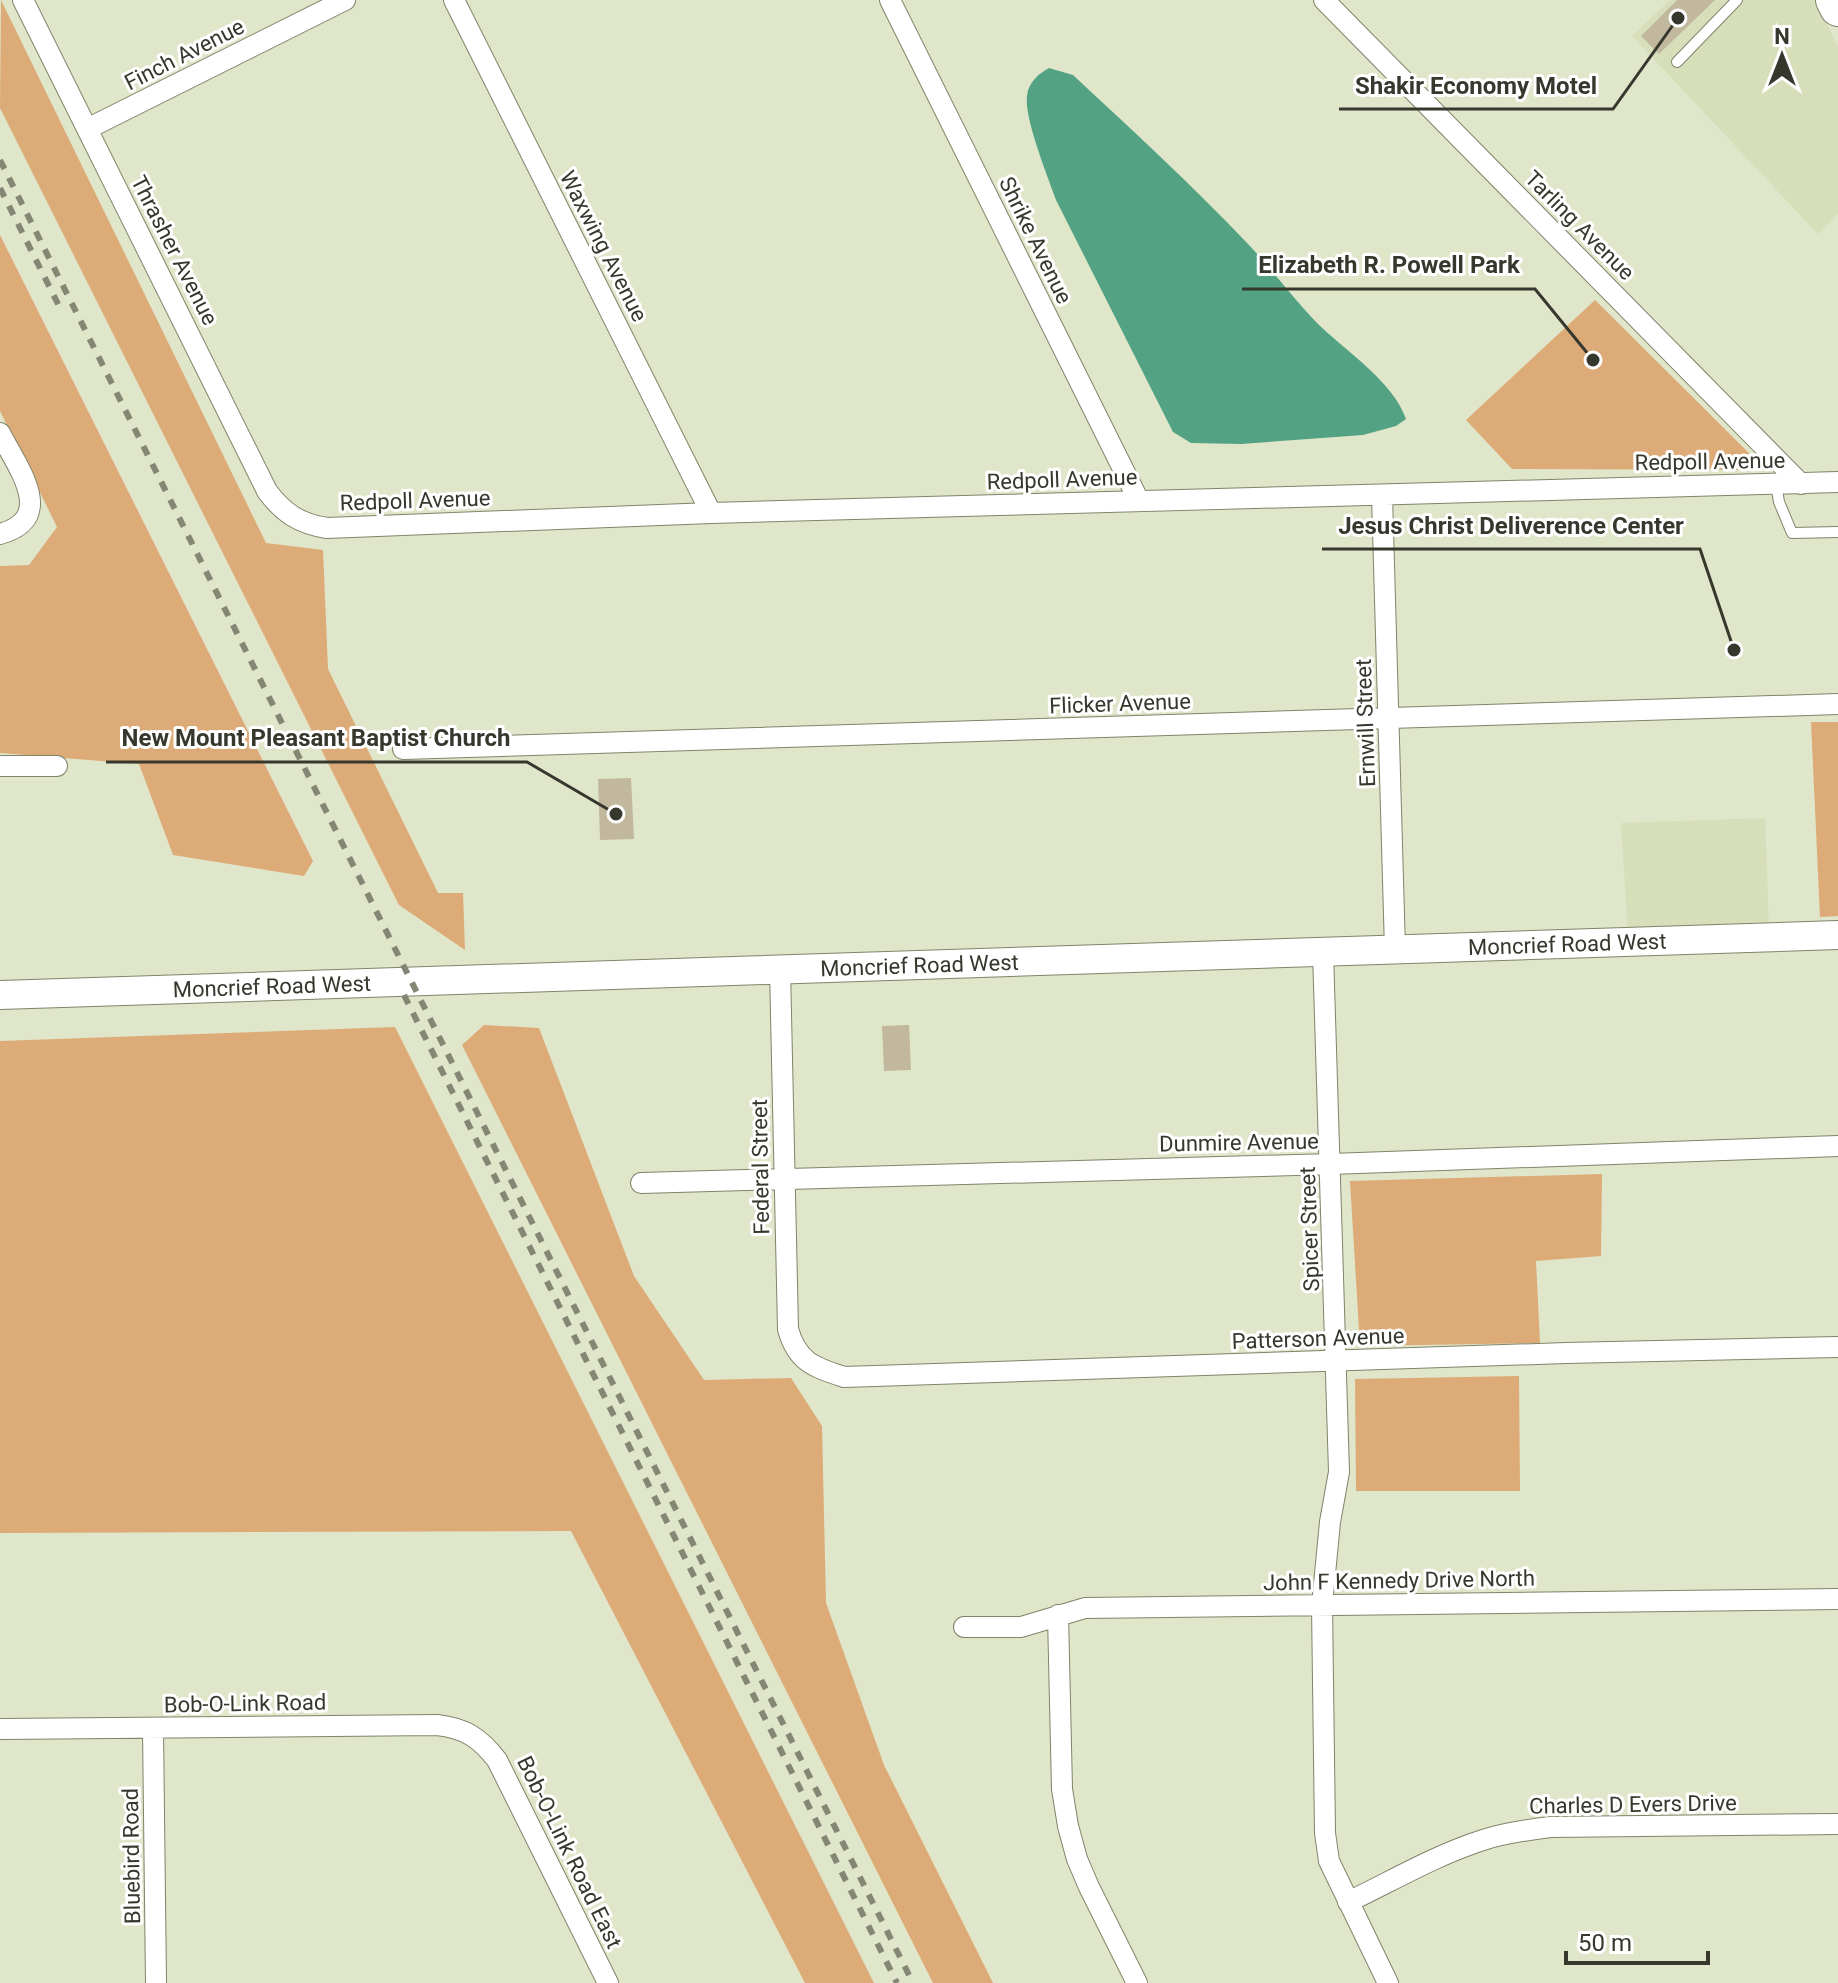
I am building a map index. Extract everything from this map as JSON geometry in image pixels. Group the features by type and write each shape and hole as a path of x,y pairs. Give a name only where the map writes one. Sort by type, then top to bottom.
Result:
{"highway":[{"path":"1834,0 1838,8"}],"street":[{"name":"Thrasher Avenue","path":"23,0 267,491 291,516"},
{"name":"Finch Avenue","path":"87,129 345,0"},
{"name":"Waxwing Avenue","path":"454,0 711,513"},
{"name":"Shrike Avenue","path":"890,0 1139,501"},
{"name":"Tarling Avenue","path":"1324,0 1801,484"},
{"path":"0,433 26,485 31,507 22,526 0,534"},
{"name":"Redpoll Avenue","path":"291,516 307,525 327,528 711,513 1838,482"},
{"name":"Ernwill Street","path":"1382,495 1395,950"},
{"name":"Flicker Avenue","path":"403,749 1838,704"},
{"path":"0,766 57,766"},
{"name":"Moncrief Road West","path":"0,995 1838,935"},
{"name":"Spicer Street","path":"1323,952 1339,1472 1330,1522 1322,1605 1326,1848 1329,1861 1388,1983"},
{"name":"Federal Street","path":"780,969 788,1329 792,1345 804,1360"},
{"name":"Dunmire Avenue","path":"641,1183 1838,1146"},
{"name":"Patterson Avenue","path":"804,1360 844,1377 1838,1347"},
{"name":"John F Kennedy Drive North","path":"964,1627 1021,1627 1085,1608 1838,1599"},
{"path":"1058,1615 1062,1789 1068,1826 1083,1873 1137,1983"},
{"name":"Bob-O-Link Road","path":"0,1729 437,1725 470,1732 486,1745"},
{"name":"Bluebird Road","path":"153,1728 156,1983"},
{"name":"Bob-O-Link Road East","path":"486,1745 497,1760 608,1983"},
{"name":"Charles D Evers Drive","path":"1348,1902 1457,1850 1484,1839 1518,1831 1550,1827 1838,1824"}],"lane":[{"path":"1677,62 1737,0"},
{"path":"1776,483 1779,502 1792,533 1838,532"}],"shaded area":[{"path":"1,0 266,543 323,550 328,669 438,893 463,893 465,950 399,905 0,108"},
{"path":"1670,0 1816,0 1838,47 1838,213 1818,234 1632,36"},
{"path":"1049,68 1073,75 1205,200 1316,322 1379,379 1400,405 1406,419 1396,426 1363,435 1241,444 1191,443 1173,432 1056,200 1043,163 1029,118 1027,96 1034,79"},
{"path":"0,235 313,861 304,876 173,855 139,764 0,753 0,566 29,565 57,527 0,411"},
{"path":"1595,300 1766,470 1512,469 1466,420"},
{"path":"1811,722 1838,722 1838,916 1820,917"},
{"path":"1765,818 1769,929 1628,933 1621,823"},
{"path":"484,1025 539,1028 634,1276 704,1380 791,1378 822,1426 826,1603 884,1765 993,1983 933,1983 462,1045"},
{"path":"395,1027 874,1983 805,1983 571,1531 0,1533 0,1041"},
{"path":"1602,1174 1601,1256 1536,1261 1540,1343 1360,1346 1350,1181"},
{"path":"1519,1376 1520,1491 1356,1491 1355,1379"}],"building":[{"path":"1677,0 1715,0 1659,54 1641,36"},
{"path":"631,778 634,839 600,840 598,779"},
{"path":"909,1025 911,1070 884,1071 882,1026"}],"railway":[{"path":"0,160 913,1983"},
{"path":"0,188 60,308"},
{"path":"404,995 897,1983"}],"place":[{"name":"Shakir Economy Motel","path":"1678,18"},
{"name":"Elizabeth R. Powell Park","path":"1593,360"},
{"name":"Jesus Christ Deliverence Center","path":"1734,650"},
{"name":"New Mount Pleasant Baptist Church","path":"616,814"}]}
